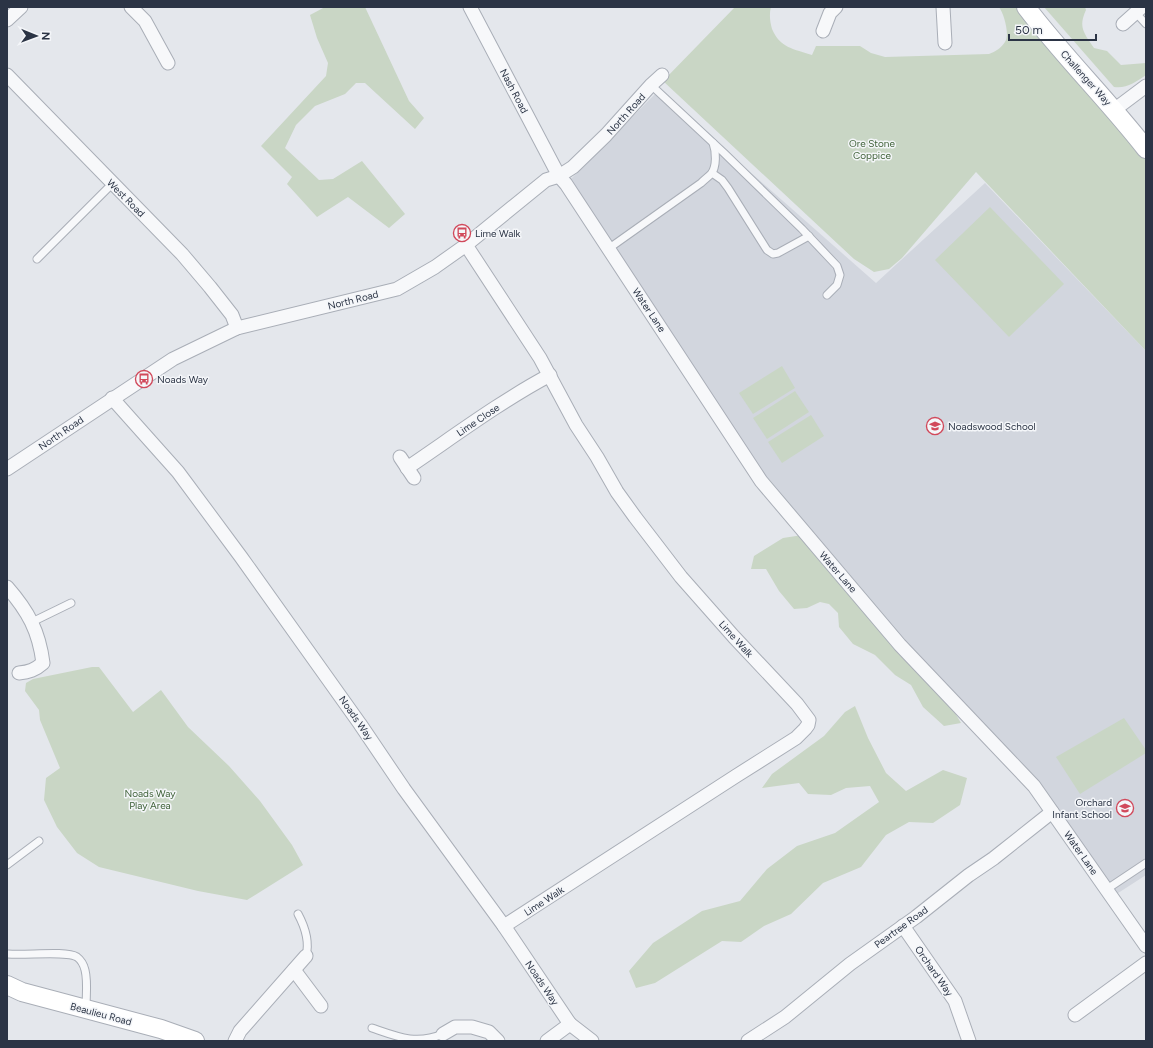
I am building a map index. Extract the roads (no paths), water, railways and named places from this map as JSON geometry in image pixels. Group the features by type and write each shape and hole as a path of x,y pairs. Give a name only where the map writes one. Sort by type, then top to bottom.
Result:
{"street":[{"path":"7,20 21,7"},
{"path":"131,7 144,21 168,63"},
{"name":"Nash Road","path":"470,7 559,176"},
{"path":"823,31 830,13 836,7"},
{"path":"943,7 945,43"},
{"name":"Challenger Way","path":"1026,7 1047,35 1114,110 1146,149"},
{"path":"1123,24 1139,10"},
{"name":"West Road","path":"7,75 182,254 232,315 237,328"},
{"name":"North Road","path":"7,469 173,359 237,328 397,289 435,267 466,245 546,180 559,176 573,167 606,135 662,75"},
{"path":"1114,110 1146,86"},
{"name":"Water Lane","path":"559,176 760,481 900,645 1034,786 1146,946"},
{"name":"Lime Walk","path":"466,245 516,320 550,375 576,425 597,457 617,492 653,542 700,598 797,704 809,720 808,725 796,738 504,926"},
{"name":"Lime Close","path":"400,457 411,473 536,382 550,375"},
{"name":"Noads Way","path":"112,398 178,472 360,724 404,789 504,926 570,1024"},
{"path":"7,587 19,601 32,622 38,635 43,663 36,669 19,673"},
{"name":"Peartree Road","path":"748,1041 785,1017 850,964 916,917 969,874 994,858 1052,812"},
{"name":"Orchard Way","path":"903,926 955,1001 969,1041"},
{"path":"235,1041 240,1031 306,956"},
{"path":"1075,1015 1146,963"},
{"path":"294,970 321,1006"},
{"name":"Beaulieu Road","path":"7,985 22,992 86,1010 160,1035 195,1041"},
{"path":"547,1041 570,1024 592,1041"},
{"path":"443,1034 455,1027 472,1027 489,1032 498,1041"}],"lane":[{"path":"1139,10 1146,24"},
{"path":"651,86 713,142 809,236 837,266 840,275 837,285 827,295"},
{"path":"608,249 701,183 712,173 716,150 713,142"},
{"path":"712,173 722,180 767,250 773,254 778,253 809,236"},
{"path":"37,259 112,184"},
{"path":"32,622 71,603"},
{"path":"7,865 39,841"},
{"path":"1107,889 1146,863"},
{"path":"298,914 303,923 309,947 306,956"},
{"path":"8,954 64,954 77,957 85,969 87,983 86,1010"},
{"path":"372,1028 393,1036 419,1040 443,1034"}],"place":[{"name":"Lime Walk","path":"462,233"},
{"name":"Noads Way","path":"144,379"},
{"name":"Noadswood School","path":"935,426"},
{"name":"Orchard Infant School","path":"1125,808"}],"park label":[{"name":"Ore Stone Coppice","path":"872,148"},
{"name":"Noads Way Play Area","path":"150,798"}]}
